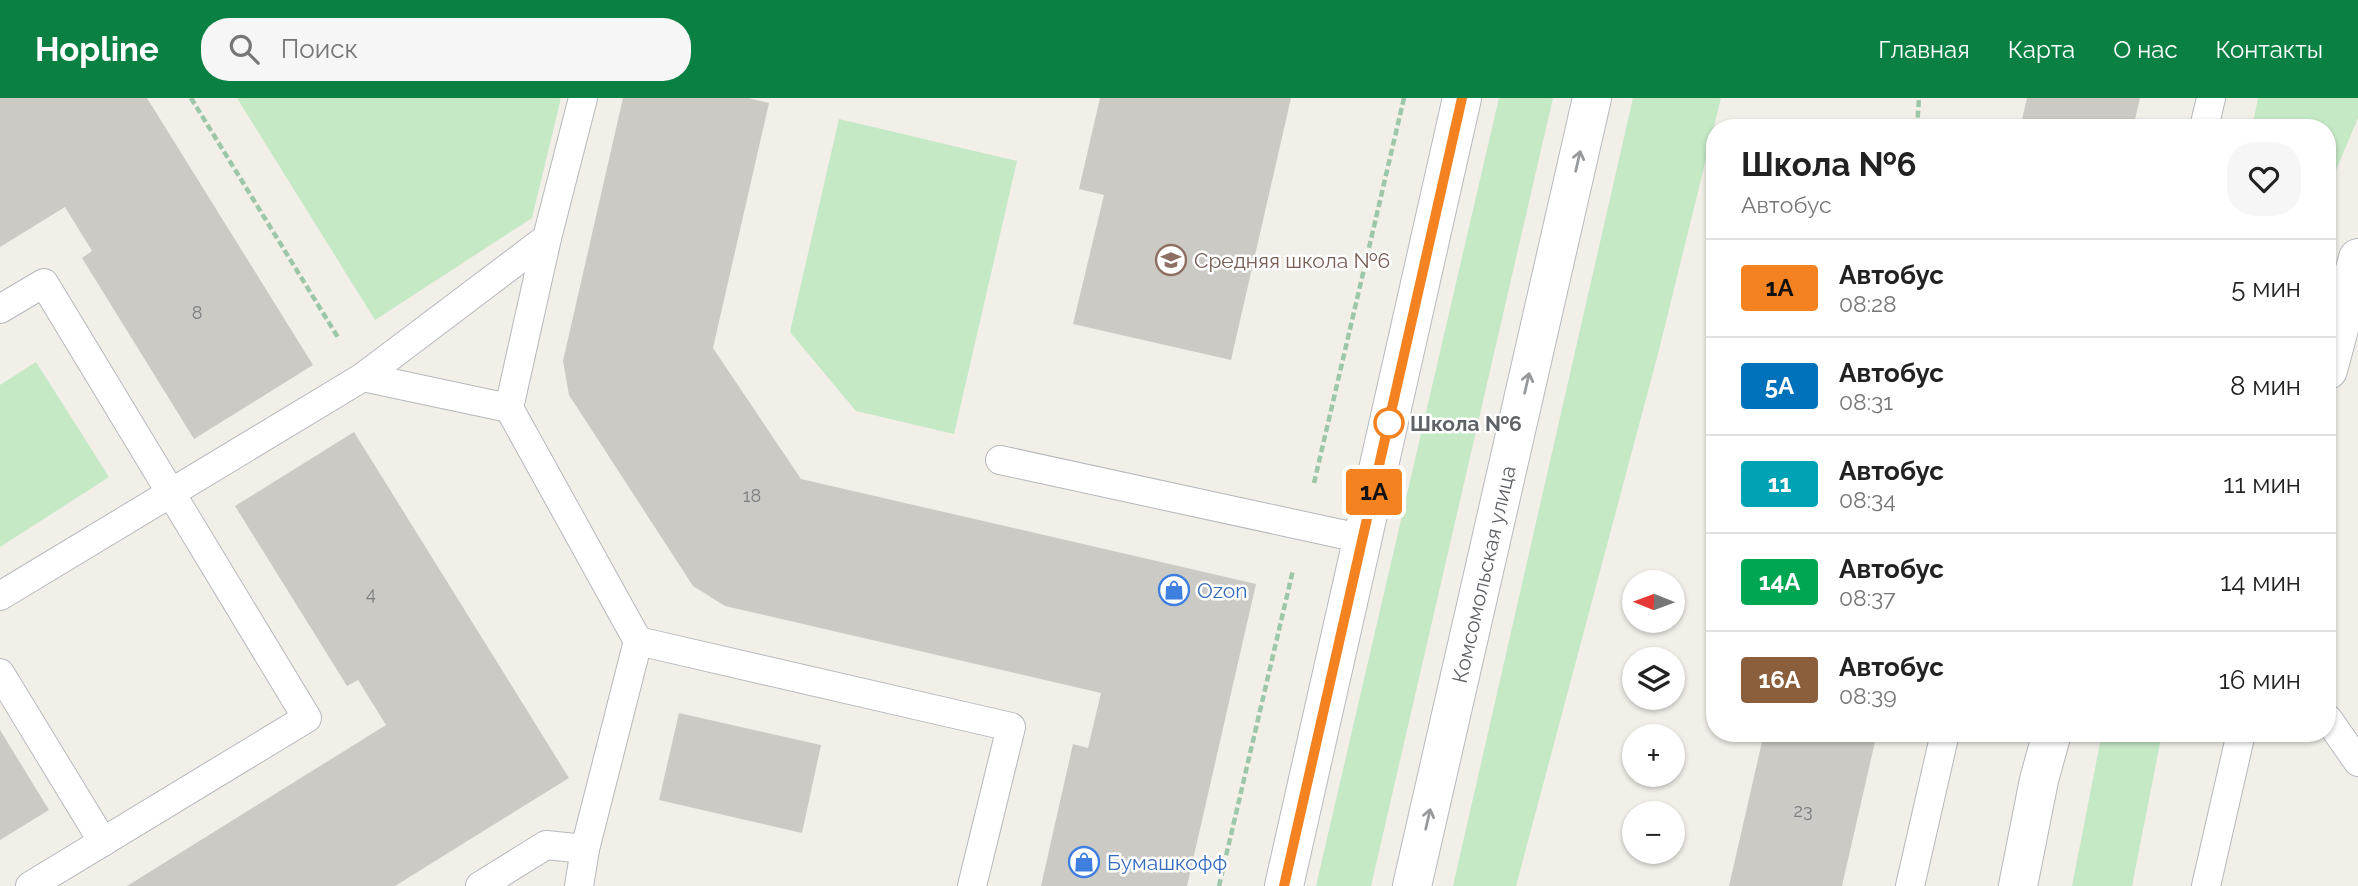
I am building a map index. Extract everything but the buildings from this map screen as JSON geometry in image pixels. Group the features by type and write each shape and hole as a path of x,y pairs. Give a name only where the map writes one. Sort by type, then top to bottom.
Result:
{"street":[{"path":"1284,886 1462,98"},
{"name":"Комсомольская улица","path":"1412,886 1592,98"},
{"path":"2336,340 2358,258"},
{"path":"2018,886 2039,780 2050,742"}],"lane":[{"path":"579,886 585,849 638,641 509,408 547,238 583,98"},
{"path":"2206,119 2211,98"},
{"path":"0,596 363,377 547,238"},
{"path":"0,309 44,283 307,718 30,886"},
{"path":"363,377 509,408"},
{"path":"1000,460 1364,539"},
{"path":"638,641 1011,727 972,886"},
{"path":"0,673 103,842"},
{"path":"2336,730 2358,762"},
{"path":"1910,886 1943,742"},
{"path":"2206,886 2239,742"},
{"path":"480,886 546,845 585,849"}],"path":[{"path":"191,98 363,377"},
{"path":"1918,119 1919,98"}],"green space":[{"path":"237,98 561,98 532,218 375,320"},
{"path":"1499,98 1553,98 1371,886 1316,886"},
{"path":"1633,98 1721,98 1716,119 1706,119 1706,159 1659,350 1516,886 1453,886"},
{"path":"2258,98 2358,98 2358,118 2336,170 2336,119 2254,119"},
{"path":"839,119 1017,161 954,434 856,411 790,332"},
{"path":"36,362 109,477 0,547 0,385"},
{"path":"2100,742 2160,742 2132,886 2072,886"}],"bus line":[{"name":"1А","path":"1284,886 1462,98"}],"place":[{"name":"Средняя школа №6","path":"1171,260"},
{"name":"Школа №6","path":"1389,423"},
{"name":"Ozon","path":"1174,590"},
{"name":"Бумашкофф","path":"1084,862"}]}
